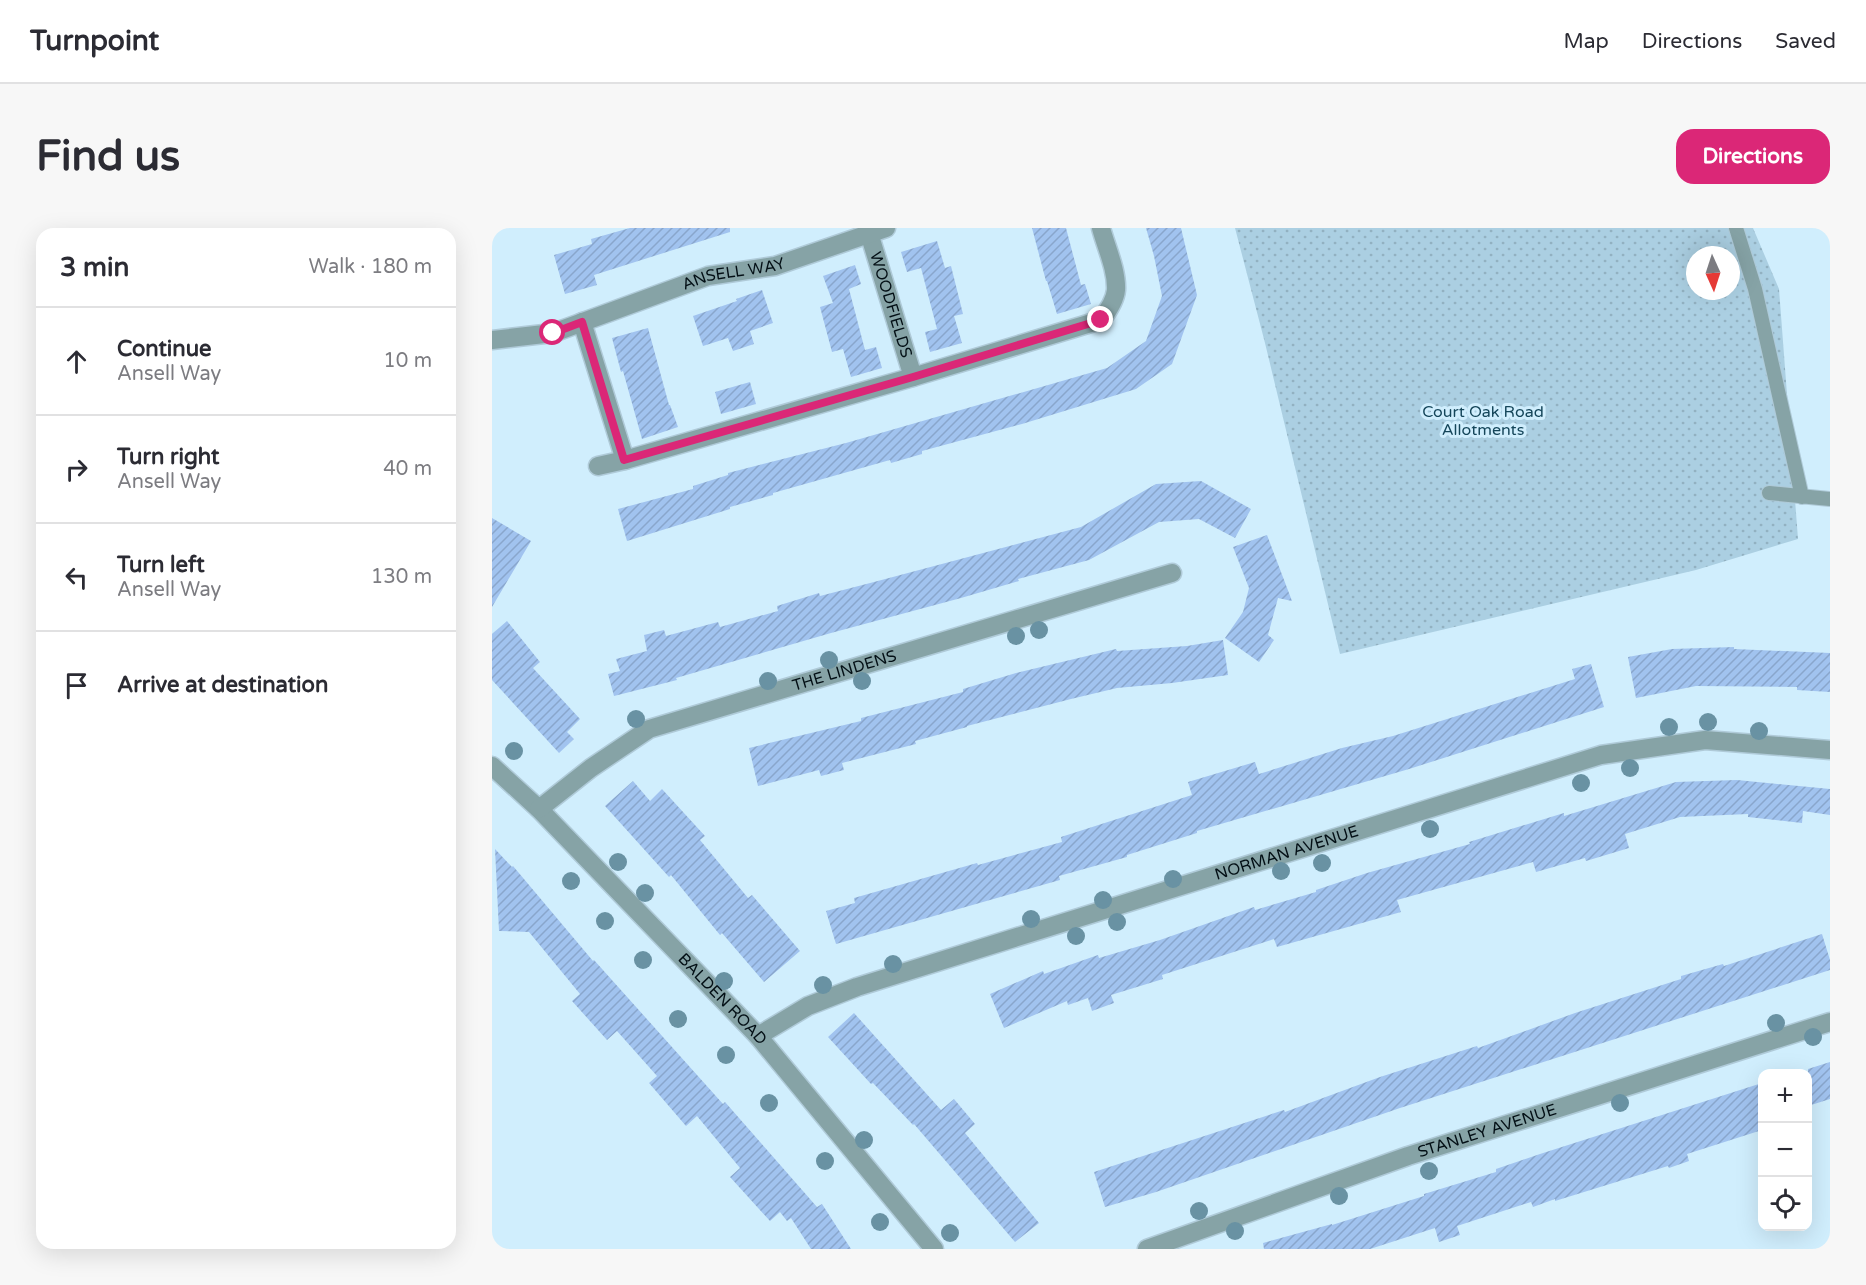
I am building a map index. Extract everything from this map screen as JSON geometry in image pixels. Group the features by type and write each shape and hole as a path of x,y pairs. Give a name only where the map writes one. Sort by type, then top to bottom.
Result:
{"street":[{"name":"ANSELL WAY","path":"492,340 553,333 708,276 775,266 886,228"},
{"path":"598,466 913,377 1101,320 1111,306 1116,290 1101,228"},
{"name":"WOODFIELDS","path":"868,233 913,377"},
{"path":"582,322 624,460"},
{"name":"THE LINDENS","path":"539,809 591,768 649,729 1172,573"},
{"name":"NORMAN AVENUE","path":"758,1036 808,1006 856,987 1601,755 1705,740 1830,750"},
{"name":"BALDEN ROAD","path":"492,766 539,809 758,1036 934,1249"},
{"name":"STANLEY AVENUE","path":"1147,1249 1408,1156 1830,1022"}],"lane":[{"path":"1736,228 1755,289 1802,496"},
{"path":"1769,493 1830,499"}],"green space":[{"name":"Court Oak Road Allotments","path":"1235,228 1753,228 1779,289 1798,539 1696,570 1340,654"}],"building":[{"path":"630,228 730,228 730,232 594,275 597,285 565,294 554,255 592,244 591,239"},
{"path":"1032,228 1066,228 1081,285 1085,284 1091,304 1057,314"},
{"path":"1146,228 1181,228 1197,295 1172,364 1136,389 1022,424 922,451 922,454 891,463 890,460 773,493 773,495 627,541 618,509 693,489 693,486 728,475 728,473 846,443 1107,368 1146,341 1162,296"},
{"path":"937,241 945,268 951,266 963,314 954,316 962,343 930,352 925,332 937,329 921,268 907,272 901,252"},
{"path":"855,265 861,284 849,289 865,350 876,347 882,368 851,377 843,349 832,352 820,307 833,303 823,276"},
{"path":"762,290 773,323 750,331 754,344 733,351 728,338 703,346 693,316"},
{"path":"648,328 669,405 678,427 642,439 612,338"},
{"path":"750,382 756,404 721,414 715,392"},
{"path":"1201,481 1251,509 1235,538 1199,519 1159,522 1089,560 676,678 677,680 614,696 608,674 620,671 616,659 647,651 644,635 664,630 666,636 718,622 720,627 778,611 777,606 819,593 820,596 1081,527 1156,484"},
{"path":"492,518 531,541 492,607"},
{"path":"1267,535 1292,601 1278,598 1268,635 1274,640 1259,662 1225,638 1243,612 1249,588 1233,547"},
{"path":"507,621 540,662 533,668 580,719 567,732 574,739 559,753 492,680 492,634"},
{"path":"1223,640 1228,675 1117,688 915,741 916,744 842,763 844,770 821,776 819,770 758,786 749,748 861,721 861,718 963,692 963,689 1016,673 1116,649 1117,651 1187,646"},
{"path":"1734,647 1734,649 1830,653 1830,692 1797,690 1797,687 1696,686 1636,698 1628,657 1672,649"},
{"path":"1591,664 1604,707 1409,769 1197,831 1197,833 1127,855 1127,857 1059,876 1060,880 836,944 826,911 855,903 854,898 977,863 978,865 1062,842 1061,837 1192,795 1188,782 1255,762 1259,774 1342,748 1393,736 1575,679 1572,669"},
{"path":"1737,780 1830,789 1830,815 1803,811 1802,823 1748,817 1748,814 1680,817 1625,834 1629,848 1586,861 1585,858 1536,872 1533,862 1397,900 1401,912 1277,947 1274,939 1162,975 1163,979 1111,995 1114,1003 1092,1011 1088,998 1068,1005 1067,1001 1004,1028 990,994 1043,971 1044,974 1098,955 1099,958 1160,940 1254,907 1255,910 1316,892 1316,890 1367,873 1470,844 1469,842 1564,813 1564,816 1676,782"},
{"path":"633,781 650,801 662,789 705,836 700,840 748,898 752,895 800,951 764,982 722,933 720,935 671,875 669,877 605,806"},
{"path":"495,849 513,866 593,961 723,1104 725,1102 817,1207 822,1204 851,1249 811,1249 791,1218 787,1221 780,1212 770,1221 730,1177 740,1168 697,1116 686,1126 649,1083 657,1076 617,1031 607,1040 572,1001 580,994 529,932 499,931"},
{"path":"1822,934 1830,960 1830,970 1400,1108 1156,1192 1105,1207 1094,1172 1284,1110 1285,1112 1380,1077 1477,1046 1478,1048 1575,1013 1681,979 1681,976 1723,964 1724,966"},
{"path":"854,1013 941,1110 954,1099 975,1124 965,1133 1039,1223 1015,1242 914,1124 873,1083 871,1084 828,1037"},
{"path":"1830,1062 1830,1099 1812,1105 1812,1069 1808,1069"},
{"path":"1758,1084 1758,1131 1687,1154 1689,1161 1669,1168 1668,1166 1533,1207 1531,1202 1457,1226 1460,1235 1439,1242 1435,1228 1370,1249 1264,1249 1263,1243 1332,1225 1424,1196 1424,1194 1496,1172 1496,1169"}],"route":[{"path":"553,333 582,322 624,460 1101,320"}]}
